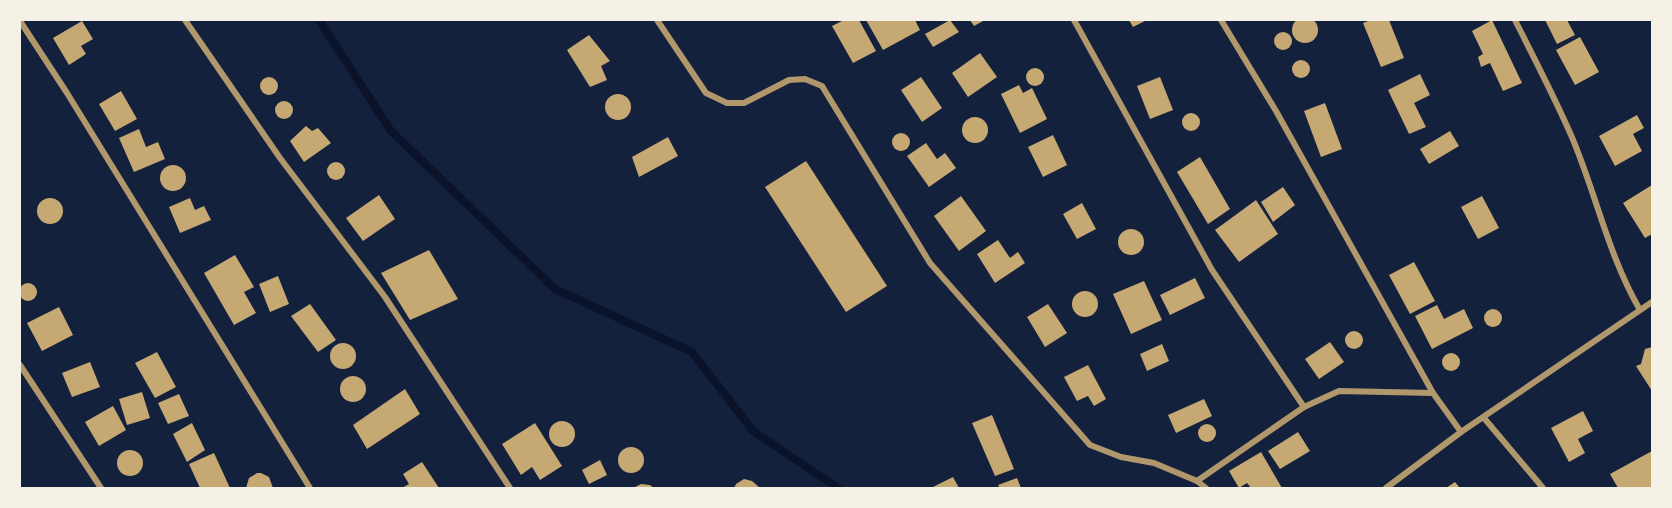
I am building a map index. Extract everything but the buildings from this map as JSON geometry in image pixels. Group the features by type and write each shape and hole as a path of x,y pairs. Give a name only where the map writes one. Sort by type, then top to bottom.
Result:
{"street":[{"path":"184,20 280,159 385,297 510,489"},
{"path":"657,20 706,93 727,103 744,103 789,80 805,79 822,86 930,263 1090,445 1121,457 1154,463 1197,481 1206,489"},
{"path":"1074,20 1212,270 1304,407"},
{"path":"1221,20 1276,111 1433,393 1461,432"},
{"path":"1515,20 1571,136 1616,261 1640,310"},
{"path":"20,21 67,93 310,489"},
{"path":"1386,489 1461,432 1653,302"},
{"path":"20,365 101,489"},
{"path":"1197,481 1304,407 1340,391 1433,393"},
{"path":"1484,418 1543,489"}],"waterway":[{"path":"319,20 391,131 555,289 692,352 753,431 838,488"}]}
